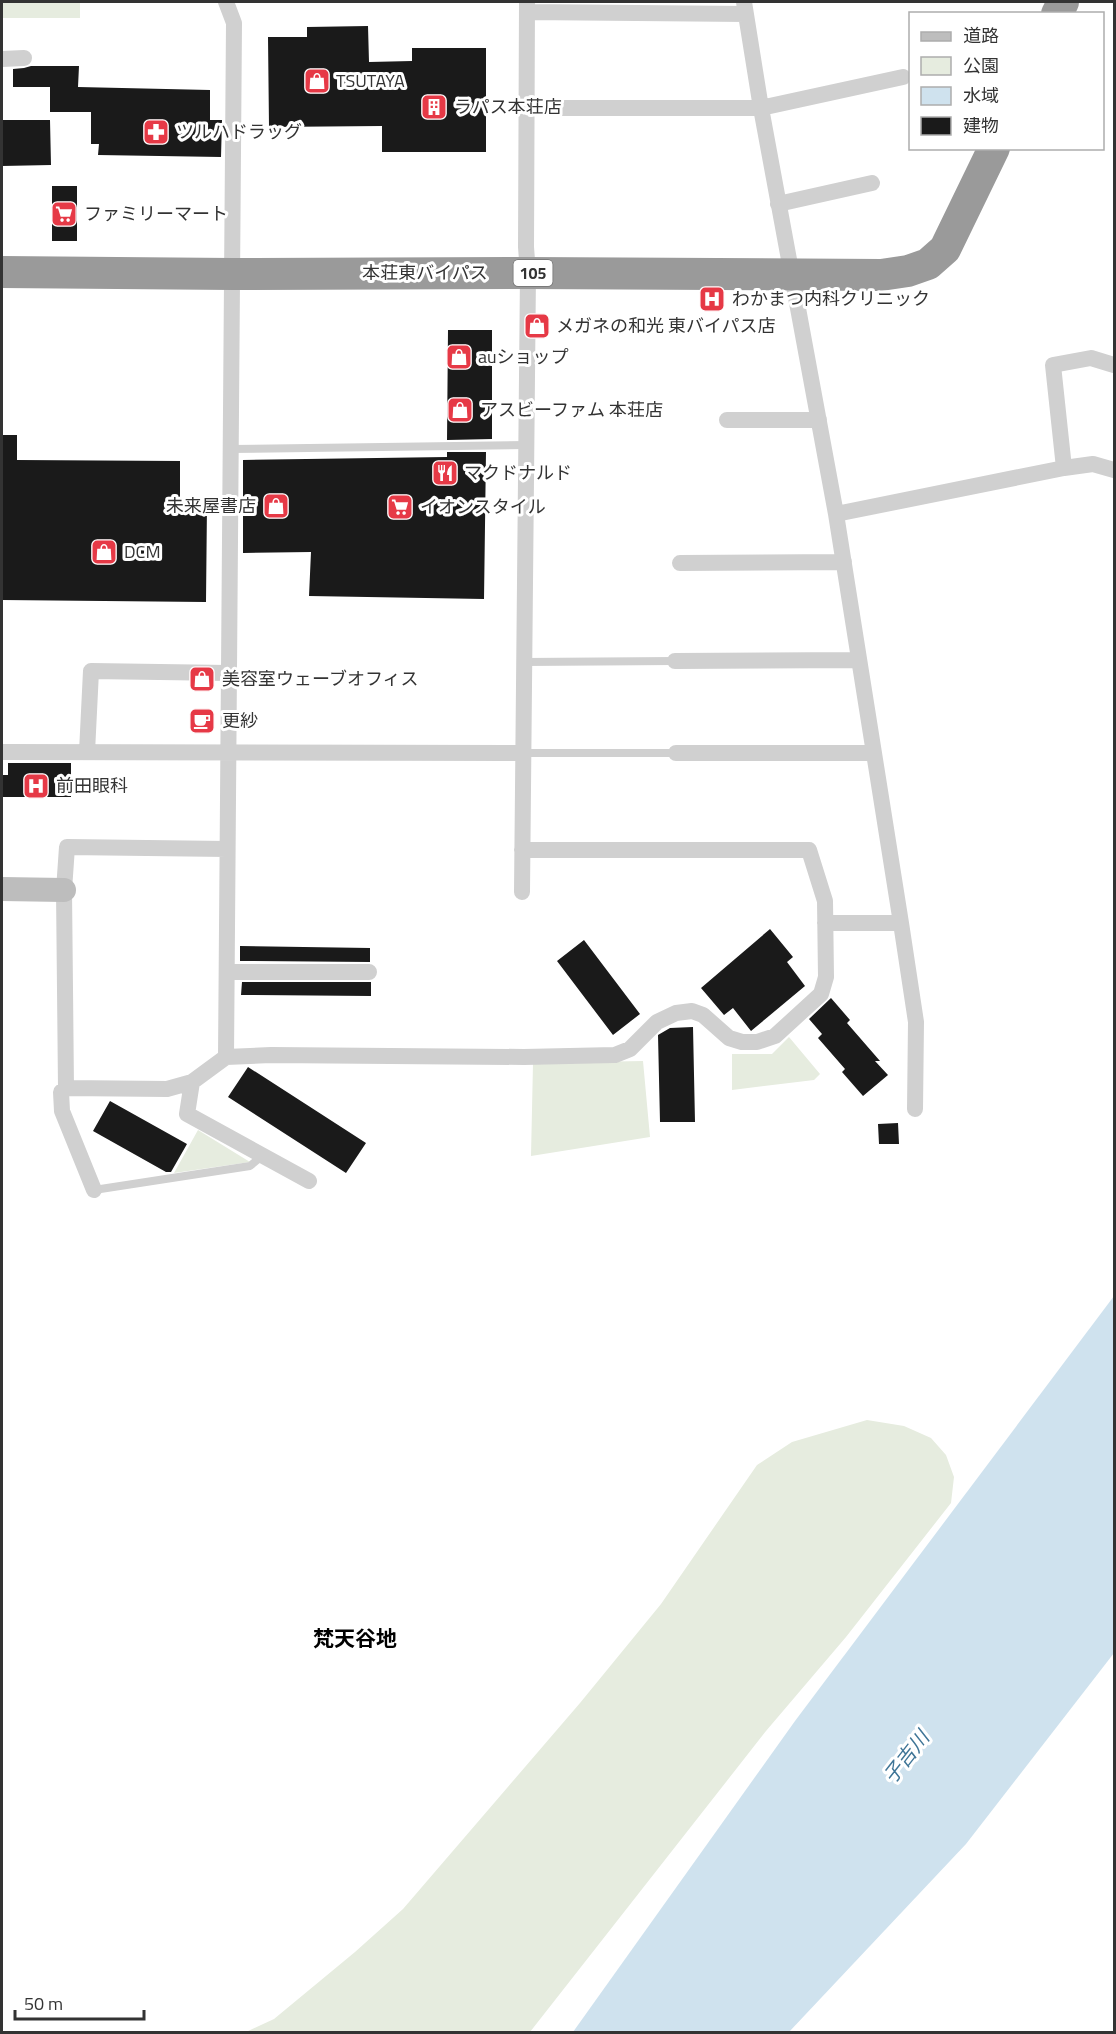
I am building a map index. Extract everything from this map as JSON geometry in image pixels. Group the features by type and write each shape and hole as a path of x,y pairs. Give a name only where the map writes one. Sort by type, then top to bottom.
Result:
{"highway":[{"name":"本荘東バイパス","path":"2,272 881,275 908,271 928,264 945,249 993,150"}],"street":[{"path":"226,2 234,23 226,1057"},
{"path":"522,892 528,273 526,247 527,7 745,8 760,108 836,514 901,923 916,1023 915,1109"},
{"path":"2,59 24,58"},
{"path":"528,108 760,108 903,77"},
{"path":"778,204 872,183"},
{"path":"1064,468 1053,365 1091,358 1114,365"},
{"path":"727,420 819,420"},
{"path":"836,514 1064,468 1093,464 1114,470"},
{"path":"680,562 843,562"},
{"path":"675,661 859,660"},
{"path":"87,752 91,671 228,673"},
{"path":"2,752 522,753"},
{"path":"676,753 874,753"},
{"path":"66,1088 64,890 67,847 227,849"},
{"path":"94,1190 62,1111 61,1092 66,1088 166,1089 192,1082 226,1057 615,1055 630,1049 657,1022 676,1013 692,1011 703,1015 729,1038 742,1042 757,1042 775,1036 822,994 826,977 825,901 809,850 522,850"},
{"path":"2,889 64,890"},
{"path":"825,923 901,923"},
{"path":"226,972 369,972"},
{"path":"192,1082 187,1114 309,1181"}],"lane":[{"path":"230,449 525,445"},
{"path":"523,662 675,661"},
{"path":"522,753 676,753"},
{"path":"94,1190 250,1166 262,1156"}],"green space":[{"path":"2,2 80,2 80,18 2,18"},
{"path":"789,1037 820,1074 814,1080 732,1090 732,1054 772,1054"},
{"path":"643,1061 650,1137 531,1156 533,1063"},
{"path":"198,1130 250,1162 174,1173"},
{"path":"867,1420 904,1426 931,1438 946,1455 954,1477 951,1503 846,1637 766,1731 530,2032 246,2032 274,2019 403,1909 580,1703 661,1604 757,1465 792,1442"}],"water":[{"name":"子吉川","path":"1114,1296 1114,1653 966,1844 789,2032 573,2032 795,1721"}],"building":[{"path":"368,26 369,62 412,61 412,48 486,48 486,152 382,152 382,126 269,127 268,37 307,37 307,27"},
{"name":"ツルハドラッグ","path":"31,66 79,66 78,87 210,90 210,120 222,120 221,157 98,155 99,144 91,144 91,112 50,112 50,87 13,87 13,69"},
{"path":"2,120 50,120 51,165 2,166"},
{"path":"52,186 77,186 77,241 52,241"},
{"path":"448,330 492,330 492,439 447,440"},
{"name":"DCM","path":"2,435 17,435 17,460 180,461 180,503 207,504 206,602 2,600"},
{"name":"イオンスタイル","path":"447,452 486,452 484,599 309,596 311,552 243,553 243,460 447,457"},
{"name":"前田眼科","path":"8,763 71,763 71,797 2,797 2,775 8,775"},
{"path":"770,929 793,957 787,962 805,986 751,1031 733,1008 724,1015 701,988"},
{"path":"584,940 640,1014 613,1035 557,961"},
{"path":"240,946 370,948 370,962 240,961"},
{"path":"242,982 371,982 371,996 241,995"},
{"path":"831,998 850,1020 847,1023 880,1061 875,1061 888,1075 863,1096 842,1072 845,1069 818,1038 822,1034 809,1019"},
{"path":"693,1027 695,1122 660,1122 658,1035 670,1028"},
{"path":"248,1067 366,1143 346,1173 228,1097"},
{"path":"110,1101 187,1144 171,1172 166,1172 93,1131"},
{"path":"898,1123 899,1144 879,1144 878,1124"}],"place":[{"name":"TSUTAYA","path":"317,81"},
{"name":"ラパス本荘店","path":"434,107"},
{"name":"ツルハドラッグ","path":"156,132"},
{"name":"ファミリーマート","path":"64,214"},
{"name":"わかまつ内科クリニック","path":"712,299"},
{"name":"メガネの和光 東バイパス店","path":"537,326"},
{"name":"auショップ","path":"459,357"},
{"name":"アスビーファム 本荘店","path":"460,410"},
{"name":"マクドナルド","path":"445,473"},
{"name":"未来屋書店","path":"276,506"},
{"name":"イオンスタイル","path":"400,507"},
{"name":"DCM","path":"104,552"},
{"name":"美容室ウェーブオフィス","path":"202,679"},
{"name":"更紗","path":"202,721"},
{"name":"前田眼科","path":"36,786"}],"district":[{"name":"梵天谷地","path":"355,1639"}]}
